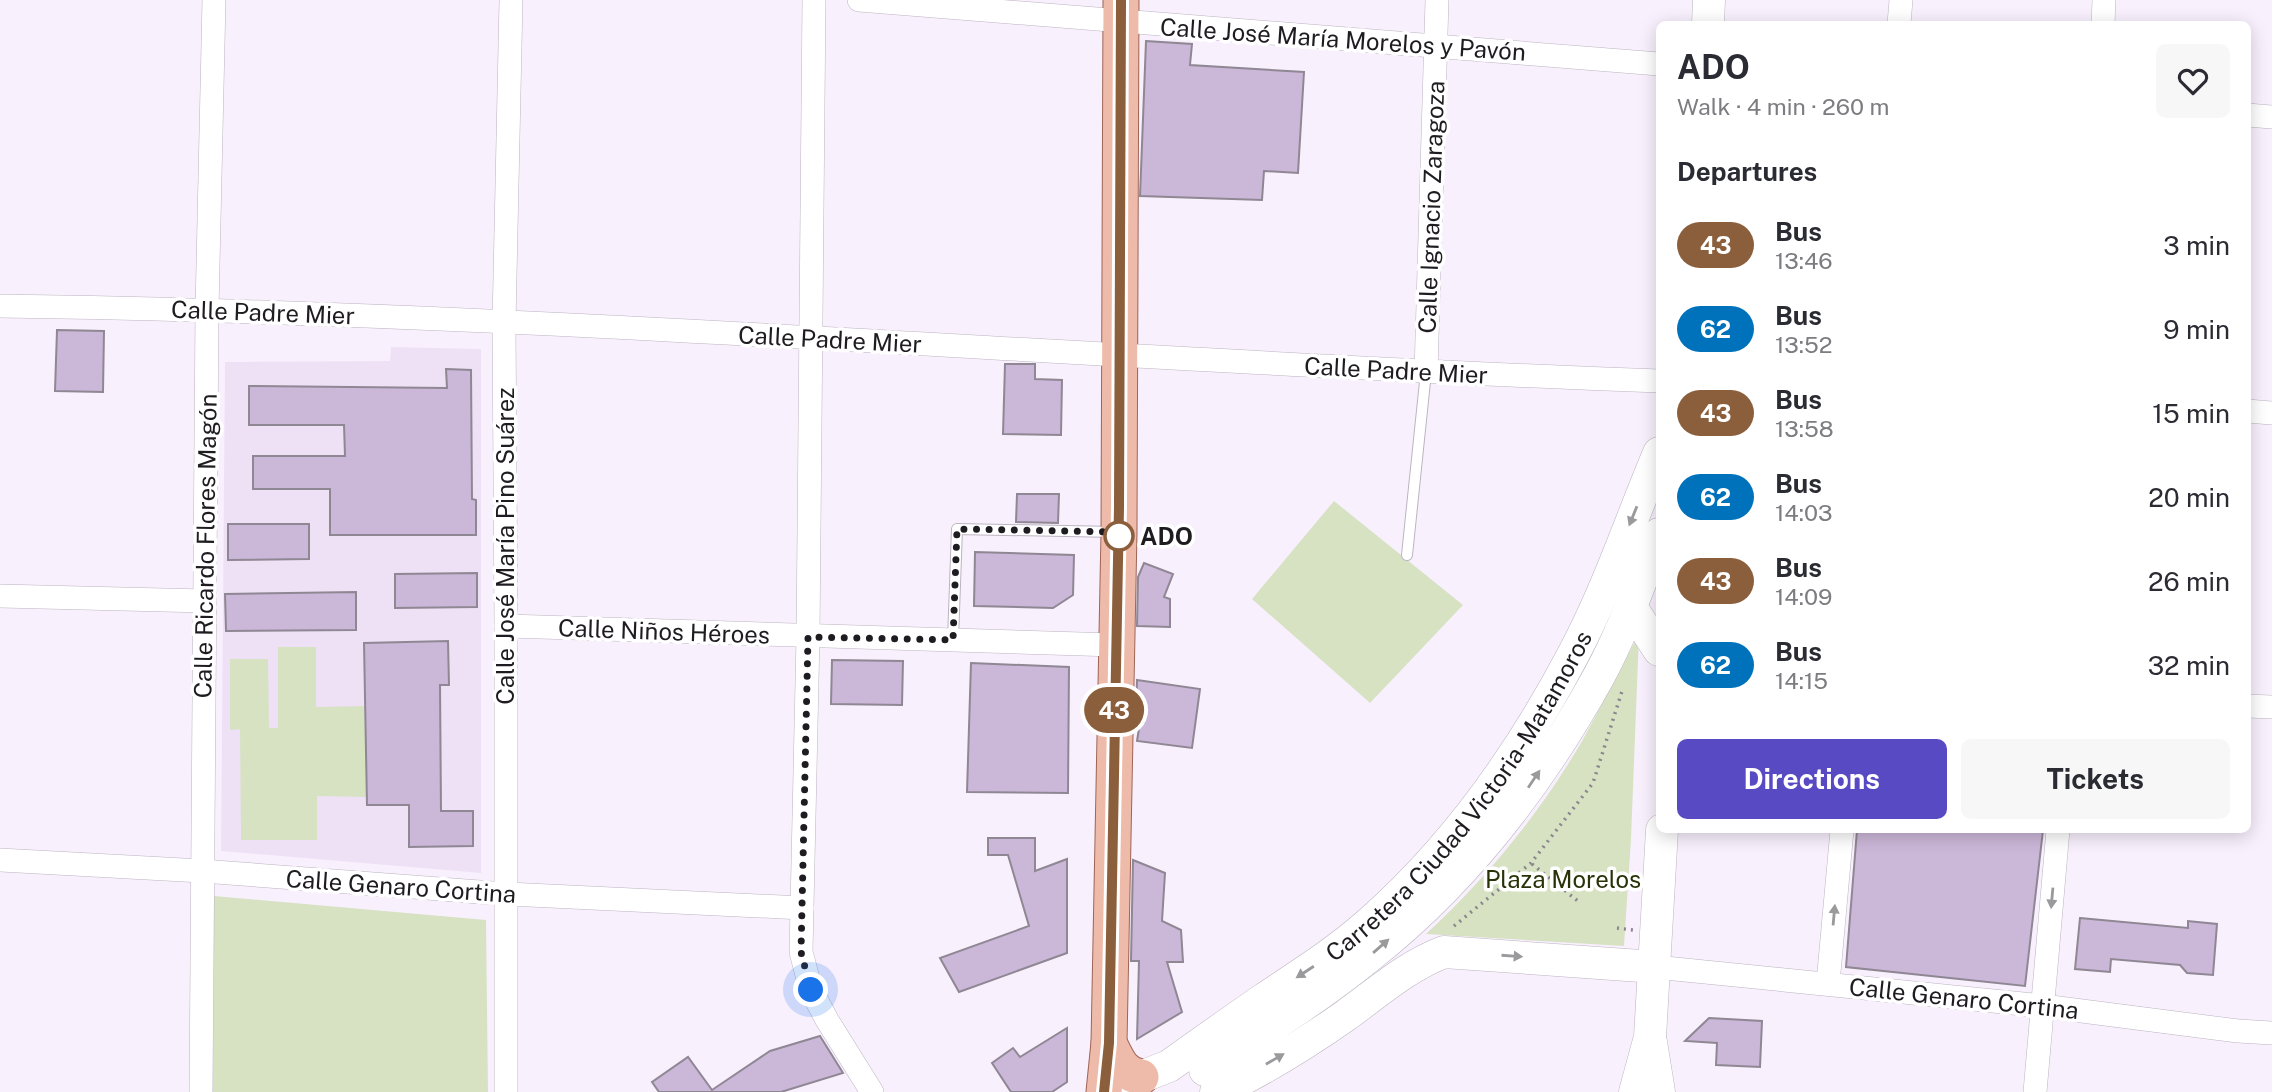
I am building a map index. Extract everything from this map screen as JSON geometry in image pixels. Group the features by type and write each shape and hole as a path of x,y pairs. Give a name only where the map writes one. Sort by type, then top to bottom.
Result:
{"main road":[{"path":"1104,1092 1109,1043 1119,532 1121,11"},
{"path":"1109,1043 1126,1072 1143,1078"}],"street":[{"name":"Calle Ricardo Flores Magón","path":"201,1092 207,309 214,0"},
{"name":"Calle José María Pino Suárez","path":"506,1092 504,323 511,0"},
{"path":"814,0 808,637 801,952 811,990 872,1092"},
{"name":"Calle José María Morelos y Pavón","path":"859,0 1121,11 1437,45 1656,64"},
{"name":"Calle Ignacio Zaragoza","path":"1426,372 1437,0"},
{"path":"1708,21 1709,0"},
{"path":"1899,21 1901,0"},
{"path":"2103,21 2104,0"},
{"path":"2251,116 2272,117"},
{"name":"Calle Padre Mier","path":"0,306 207,309 1121,354 1426,372 1656,381"},
{"path":"2251,411 2272,412"},
{"name":"Carretera Ciudad Victoria-Matamoros","path":"1208,1085 1370,957 1421,912 1471,860 1500,802 1528,735 1575,652 1656,460"},
{"name":"Carretera Ciudad Victoria-Matamoros","path":"1143,1078 1322,961 1367,925 1447,846 1500,802 1592,687 1631,607 1656,542"},
{"path":"0,596 205,601"},
{"path":"1631,607 1656,645"},
{"name":"Calle Niños Héroes","path":"506,626 1115,645"},
{"path":"2251,706 2272,707"},
{"path":"1635,1092 1650,1037 1662,833"},
{"path":"1828,983 1842,833"},
{"path":"2035,1092 2058,833"},
{"name":"Calle Genaro Cortina","path":"0,860 202,871 506,894 802,908"},
{"path":"1143,1078 1193,1065 1208,1085 1300,1045 1421,960 1444,951 1655,967"},
{"name":"Calle Genaro Cortina","path":"1655,967 1828,983 2272,1033"},
{"path":"1650,1037 1659,1092"}],"lane":[{"path":"1407,555 1426,372"},
{"path":"953,640 957,529 1119,532"}],"path":[{"path":"1449,930 1531,863 1593,783 1626,679"},
{"path":"1531,863 1579,902"}],"shaded area":[{"path":"391,347 481,349 481,873 221,851 225,362 390,361"}],"green space":[{"path":"1334,501 1463,605 1370,703 1252,599"},
{"name":"Plaza Morelos","path":"1639,634 1624,946 1426,934 1491,868 1548,795 1581,743"},
{"path":"278,647 316,647 316,707 366,706 368,797 317,796 317,840 241,840 240,729 230,730 230,659 268,659 269,728 278,728"},
{"path":"214,896 486,920 488,1092 213,1092"}],"building":[{"path":"1146,41 1192,44 1190,65 1304,72 1298,173 1264,171 1262,200 1140,196"},
{"path":"57,330 104,331 103,392 55,391"},
{"path":"1005,364 1035,364 1035,379 1062,380 1061,435 1003,434"},
{"path":"446,369 471,370 472,499 476,500 476,535 330,535 330,489 253,489 253,456 345,456 344,425 249,425 249,386 447,388"},
{"path":"1017,494 1059,494 1058,523 1016,522"},
{"path":"228,524 309,524 309,559 228,560"},
{"path":"975,552 1074,555 1073,595 1053,608 974,606"},
{"path":"1144,563 1173,574 1164,597 1170,599 1170,627 1137,626 1138,577"},
{"path":"477,573 477,607 395,608 395,574"},
{"path":"356,592 356,630 226,631 225,594"},
{"path":"448,641 449,685 440,685 441,811 473,811 473,846 409,847 409,805 367,805 364,643"},
{"path":"832,660 903,661 902,705 831,704"},
{"path":"971,663 1069,667 1068,793 967,792"},
{"path":"1137,680 1200,689 1192,748 1137,741 1141,716 1136,716"},
{"path":"1857,833 2043,833 2025,986 1846,967"},
{"path":"988,838 1035,838 1035,871 1067,859 1067,953 959,992 940,958 1029,926 1008,855 988,855"},
{"path":"1133,860 1165,873 1162,921 1181,930 1183,962 1167,962 1182,1012 1137,1039 1139,961 1131,961"},
{"path":"2080,918 2188,928 2188,921 2217,924 2213,975 2187,973 2180,965 2111,959 2110,972 2075,969"},
{"path":"1709,1018 1762,1021 1760,1067 1716,1065 1717,1043 1685,1041"},
{"path":"1067,1028 1067,1082 1052,1092 1011,1092 992,1063 1013,1048 1020,1057"},
{"path":"820,1036 843,1073 781,1092 659,1092 652,1082 688,1057 712,1090 770,1051"}],"bus line":[{"name":"43","path":"1104,1092 1109,1043 1119,532 1121,0"}],"place":[{"name":"ADO","path":"1119,536"}],"route":[{"path":"811,990 801,952 808,637 953,640 957,529 1119,532 1119,536"}]}
